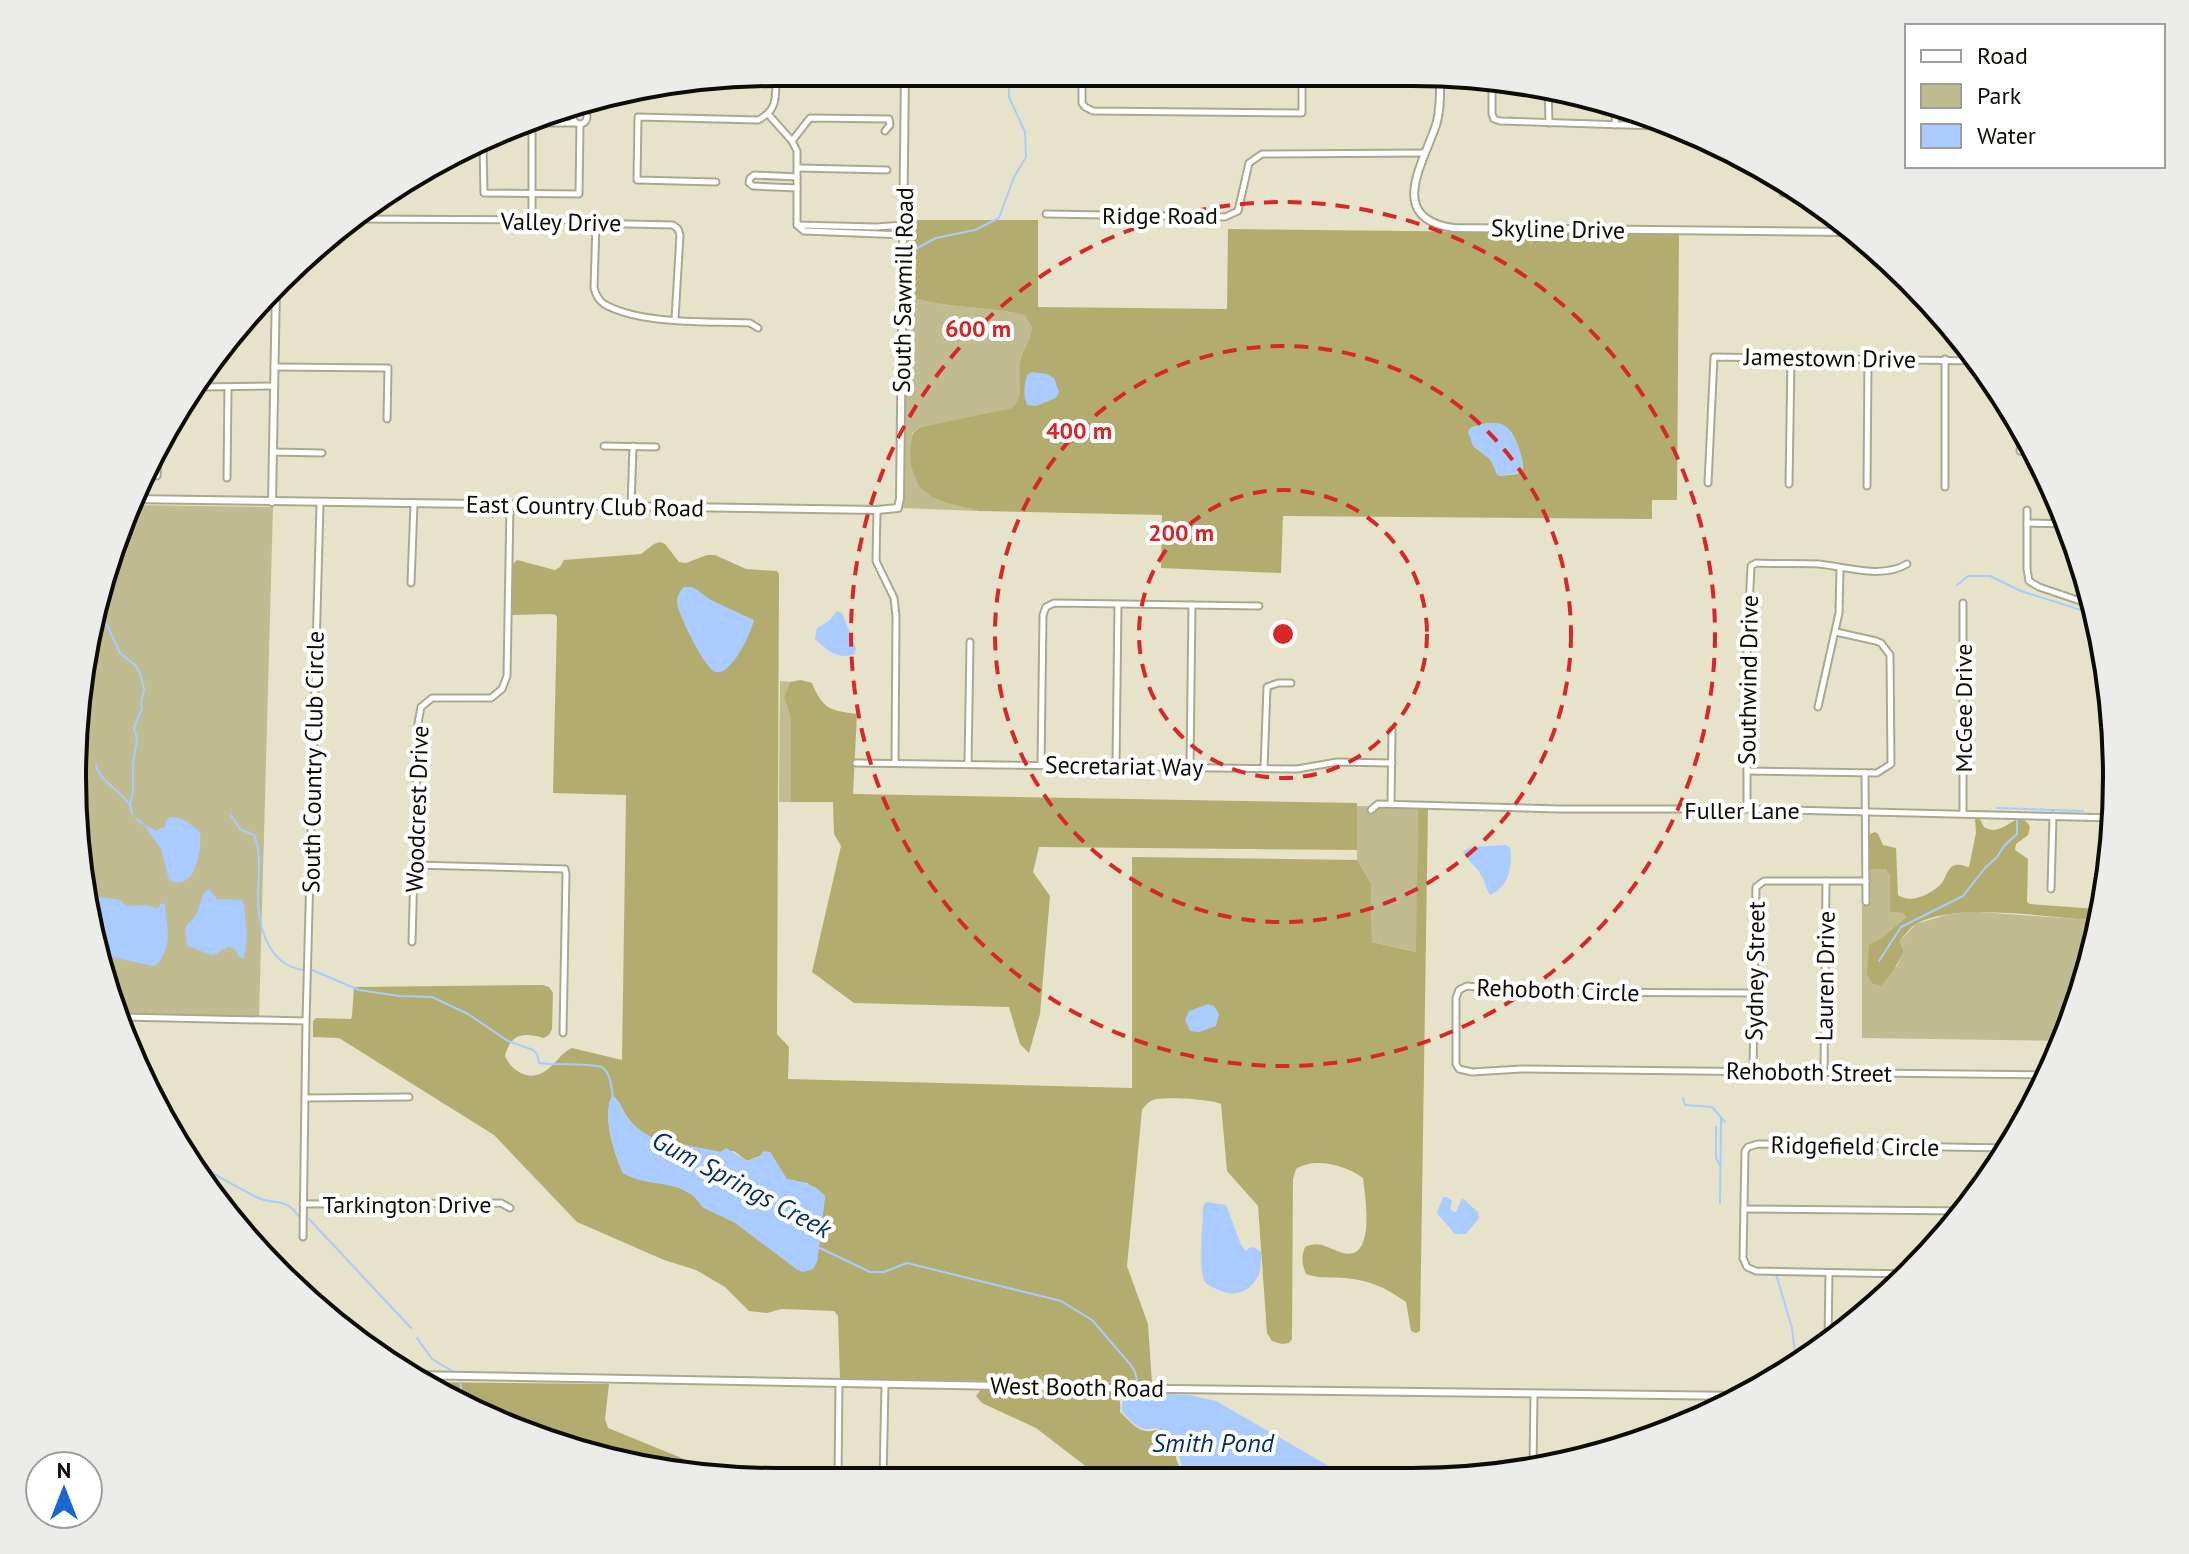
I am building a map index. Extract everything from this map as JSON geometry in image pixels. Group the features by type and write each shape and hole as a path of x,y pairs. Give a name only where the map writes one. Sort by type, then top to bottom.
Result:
{"street":[{"path":"716,182 637,180 638,117 758,120 775,105 776,86"},
{"name":"South Sawmill Road","path":"898,508 905,86"},
{"path":"1082,86 1085,107 1093,111 1302,113 1302,86"},
{"name":"Skyline Drive","path":"1439,87 1438,117 1416,181 1414,200 1426,219 1443,227 1837,232"},
{"path":"1492,91 1492,114 1494,119 1500,121 1641,126"},
{"path":"1548,99 1549,123"},
{"path":"554,124 584,122 586,116 583,114"},
{"path":"768,114 797,151 797,225 804,231 904,235"},
{"path":"483,152 484,193 579,194 578,123 573,117"},
{"path":"1615,125 1616,117"},
{"path":"792,141 810,118 889,119 890,125 885,131"},
{"path":"532,220 533,131"},
{"name":"Ridge Road","path":"1046,214 1225,217 1238,211 1249,163 1262,154 1425,153"},
{"path":"798,168 887,170"},
{"path":"797,177 754,175 749,183 753,186 797,188"},
{"name":"Valley Drive","path":"370,219 670,224 678,229 680,235 675,319"},
{"path":"596,223 594,288 603,303 644,318 750,323 758,328"},
{"path":"797,225 904,225"},
{"path":"272,502 276,301"},
{"name":"Jamestown Drive","path":"1708,483 1714,357 1963,360"},
{"path":"1789,484 1791,359"},
{"path":"1945,359 1945,487"},
{"path":"1867,486 1868,360"},
{"path":"274,367 388,368 387,419"},
{"path":"206,387 274,386"},
{"path":"227,478 228,387"},
{"path":"604,446 656,447"},
{"path":"631,507 633,446"},
{"path":"273,452 322,453"},
{"path":"157,470 157,476"},
{"name":"East Country Club Road","path":"145,499 898,508"},
{"name":"South Country Club Circle","path":"303,1237 320,503"},
{"path":"411,583 414,504"},
{"name":"Woodcrest Drive","path":"412,942 421,707 432,698 491,698 502,689 507,676 510,505"},
{"path":"877,510 876,561 894,598 896,616 895,763"},
{"path":"2027,510 2029,581 2080,601"},
{"path":"2027,523 2054,523"},
{"name":"Southwind Drive","path":"1747,809 1747,649 1751,566 1756,563 1821,564 1888,571 1907,564"},
{"path":"1818,707 1836,632 1840,568"},
{"path":"1041,765 1043,615 1046,607 1054,603 1259,606"},
{"name":"McGee Drive","path":"1963,603 1963,814"},
{"path":"1116,766 1118,604"},
{"path":"1190,767 1192,605"},
{"path":"1747,771 1877,773 1891,764 1890,655 1881,643 1836,632"},
{"path":"968,764 970,642"},
{"path":"1264,768 1267,687 1291,683"},
{"path":"1391,804 1392,730"},
{"name":"Secretariat Way","path":"856,763 1297,769 1337,762 1392,763"},
{"path":"1865,773 1866,902"},
{"name":"Fuller Lane","path":"1371,810 1378,804 1391,804 2102,818"},
{"path":"2051,889 2053,816"},
{"path":"415,865 565,869 563,1033"},
{"name":"Sydney Street","path":"1753,1071 1756,887 1764,881 1866,881"},
{"name":"Lauren Drive","path":"1824,1072 1826,881"},
{"name":"Rehoboth Circle","path":"1568,1069 1472,1072 1459,1069 1455,1059 1456,998 1459,990 1477,986 1529,992 1754,993"},
{"path":"130,1017 306,1021"},
{"name":"Rehoboth Street","path":"1568,1069 2036,1075"},
{"path":"305,1098 409,1097"},
{"name":"Ridgefield Circle","path":"1893,1274 1756,1271 1747,1267 1743,1258 1743,1209 1744,1155 1748,1147 1995,1148"},
{"name":"Tarkington Drive","path":"303,1204 501,1203 510,1208"},
{"path":"1743,1209 1950,1211"},
{"path":"1828,1329 1829,1273"},
{"name":"West Booth Road","path":"432,1375 1720,1396"},
{"path":"838,1468 839,1383"},
{"path":"883,1468 885,1384"},
{"path":"1533,1457 1534,1394"}],"green space":[{"path":"907,273 917,299 1024,315 1032,327 1021,358 1020,396 1013,409 921,427 912,433 932,497 979,511 903,508"},
{"path":"142,505 273,507 259,1017 129,1015 99,912 87,822 87,732 99,642 123,555"},
{"path":"780,681 790,682 784,697 791,718 791,802 779,802"},
{"path":"1357,806 1418,807 1417,952 1372,942 1371,883 1357,860"},
{"path":"1868,869 1885,869 1890,876 1890,912 1903,913 1906,917 1869,946 1886,980 1904,950 1899,942 1916,924 1949,914 1978,912 2088,920 2066,999 2050,1041 1862,1038 1862,906 1868,905"}],"shaded area":[{"path":"915,220 1038,220 1038,307 1227,309 1228,229 1679,234 1677,500 1652,500 1652,519 1283,516 1281,573 1161,568 1162,515 979,511 946,503 919,486 911,466 913,433 921,427 1013,408 1020,389 1021,358 1032,327 1024,315 917,299 907,273 907,226","holes":["1487,423 1511,441 1520,453 1523,468 1517,474 1500,476 1490,459 1473,446 1470,428"]},
{"path":"654,544 665,544 679,562 715,555 746,569 777,571 779,574 777,1034 789,1047 788,1079 1132,1088 1132,857 1357,860 1371,883 1372,942 1416,952 1418,807 1428,807 1420,1331 1411,1331 1406,1302 1384,1289 1354,1279 1306,1274 1302,1260 1305,1247 1319,1244 1352,1254 1359,1249 1366,1227 1363,1178 1348,1169 1321,1163 1296,1169 1293,1179 1292,1339 1282,1344 1272,1341 1267,1333 1258,1206 1227,1171 1221,1104 1163,1098 1150,1101 1142,1110 1127,1266 1148,1324 1152,1383 840,1379 838,1316 834,1311 749,1311 725,1287 696,1270 664,1260 577,1222 494,1135 339,1038 313,1037 313,1021 316,1018 351,1019 354,987 543,985 553,993 552,1029 544,1038 524,1035 514,1039 505,1056 511,1066 525,1075 536,1075 572,1048 622,1060 626,795 553,793 557,618 552,614 512,615 513,564 517,560 555,570 564,560 641,554","holes":["612,1096 633,1124 655,1139 720,1152 734,1151 747,1161 770,1152 786,1179 807,1183 825,1196 817,1262 798,1270 734,1222 702,1207 688,1192 623,1173 609,1124"]},
{"path":"801,680 812,683 828,707 857,714 853,794 1357,803 1357,850 1039,847 1033,872 1050,896 1040,1014 1029,1053 1020,1044 1009,1007 854,1003 812,972 841,846 834,834 833,802 791,802 791,718 784,697 790,682"},
{"path":"1975,817 1979,817 1984,827 1991,830 2015,820 2025,821 2030,827 2028,835 2016,844 2015,850 2028,859 2027,902 2091,909 2088,920 1976,912 1932,917 1909,929 1899,942 1904,950 1897,965 1881,986 1872,983 1867,973 1869,945 1906,917 1903,913 1890,912 1890,876 1885,869 1868,869 1868,835 1875,832 1883,845 1896,848 1898,895 1908,899 1925,895 1940,885 1953,866 1969,867 1976,833"},
{"path":"444,1382 609,1384 605,1419 608,1428 688,1462 642,1455 555,1431 471,1397"},
{"path":"982,1388 1112,1392 1119,1400 1120,1412 1136,1427 1145,1431 1156,1430 1171,1438 1181,1468 1088,1468 1036,1428 982,1403 976,1396"}],"water":[{"path":"1032,372 1054,378 1059,392 1056,398 1036,406 1027,405 1025,382"},
{"path":"1487,423 1501,424 1511,431 1520,452 1522,472 1497,475 1490,459 1473,446 1468,432 1470,428"},
{"path":"684,587 693,587 711,600 754,620 740,652 722,671 711,669 687,629 677,603"},
{"path":"837,611 842,613 856,648 855,654 838,655 815,639 817,628"},
{"path":"170,817 183,819 200,832 198,859 186,881 169,880 161,849 143,824 157,831 165,827"},
{"path":"1506,845 1510,848 1510,869 1502,887 1490,895 1479,872 1463,851 1472,847"},
{"path":"209,889 217,899 242,900 247,936 244,958 229,947 212,955 187,945 185,928 196,915 204,893"},
{"path":"97,897 121,900 126,906 157,908 165,904 168,941 163,956 153,966 110,956"},
{"path":"1208,1004 1214,1006 1219,1014 1216,1026 1199,1032 1190,1031 1185,1020 1189,1011"},
{"path":"612,1095 633,1124 655,1139 720,1152 726,1148 747,1161 759,1157 764,1151 770,1152 787,1179 817,1188 825,1196 817,1262 813,1269 798,1270 734,1222 702,1207 687,1191 623,1173 609,1124"},
{"path":"1443,1197 1452,1201 1450,1209 1454,1212 1462,1198 1478,1212 1479,1218 1466,1234 1455,1234 1437,1213"},
{"path":"1206,1202 1226,1205 1241,1245 1246,1251 1254,1247 1261,1252 1260,1271 1254,1283 1245,1290 1227,1293 1205,1282 1201,1246 1203,1207"},
{"name":"Smith Pond","path":"1125,1395 1189,1395 1216,1401 1332,1468 1183,1468 1172,1436 1156,1428 1141,1428 1122,1412"}],"waterway":[{"path":"906,254 936,238 975,230 999,218 1014,177 1026,157 1025,132 1009,97 1009,86"},
{"path":"1957,585 1968,576 1990,576 2021,591 2082,610"},
{"path":"105,620 120,653 140,673 144,689 142,708 134,728 137,739 130,805 132,814"},
{"path":"96,765 101,776 130,805"},
{"path":"1997,808 2083,811"},
{"path":"230,814 240,829 254,835 257,843 259,915 269,946 283,962 304,970"},
{"path":"1879,961 1901,927 1963,896 2017,834 2017,818"},
{"path":"136,819 143,824"},
{"name":"Gum Springs Creek","path":"312,970 359,990 432,997 468,1014 508,1041 533,1050 539,1063 602,1067 609,1077 613,1097"},
{"path":"1683,1098 1685,1105 1712,1107 1725,1122"},
{"path":"1720,1203 1721,1118"},
{"path":"1716,1127 1716,1158 1720,1165"},
{"path":"208,1169 262,1200 289,1206 299,1217"},
{"path":"309,1219 411,1328"},
{"name":"Gum Springs Creek","path":"820,1248 870,1272 884,1272 907,1263 1061,1301 1092,1320 1130,1364 1138,1384"},
{"path":"1776,1274 1792,1328 1795,1353"},
{"path":"417,1338 432,1359 454,1372"},
{"path":"460,1381 462,1392"}]}
